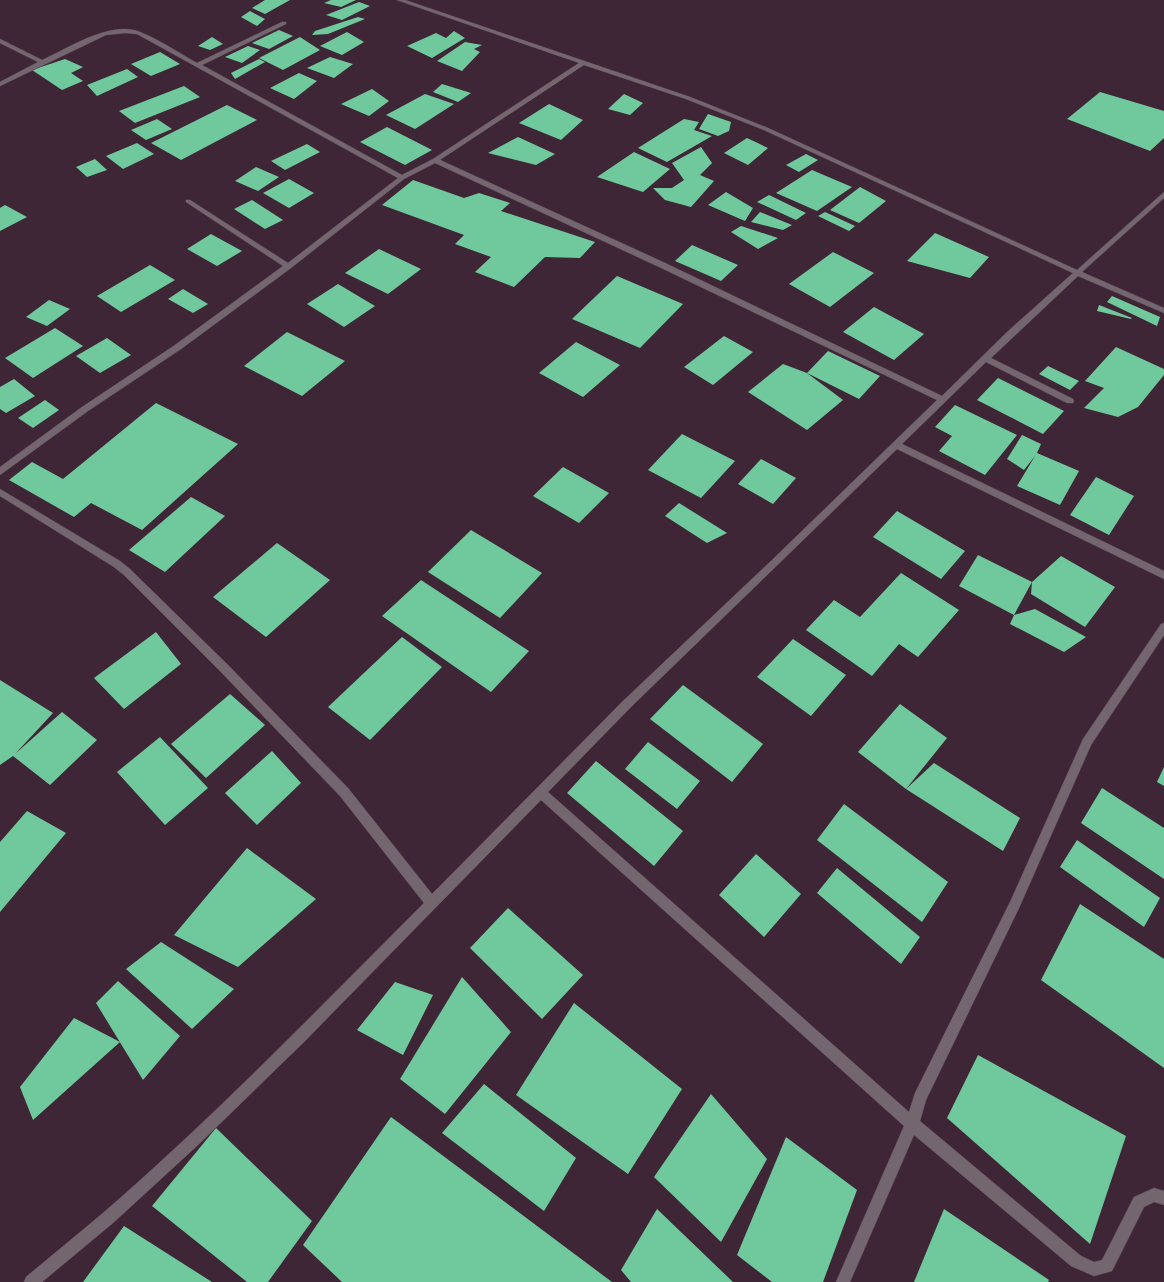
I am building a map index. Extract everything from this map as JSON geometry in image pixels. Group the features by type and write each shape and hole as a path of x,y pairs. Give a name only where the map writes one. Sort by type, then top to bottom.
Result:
{"street":[{"path":"400,0 688,98 766,129 1164,311"},
{"path":"197,65 284,23"},
{"path":"0,84 42,62 105,33 125,31 138,33 402,178"},
{"path":"0,41 42,62"},
{"path":"0,472 85,409 178,347 288,266 402,178 435,160 583,63"},
{"path":"435,160 667,267 942,399"},
{"path":"31,1282 108,1218 193,1140 300,1037 627,704 985,358 1076,272 1164,194"},
{"path":"188,201 288,266"},
{"path":"985,358 1070,401"},
{"path":"897,444 1164,575"},
{"path":"0,492 117,564 127,572 223,667 344,792 432,903"},
{"path":"843,1282 912,1124 920,1098 1015,904 1087,742 1164,627"},
{"path":"541,793 912,1124 1076,1261 1094,1269 1107,1266 1139,1202 1154,1195 1164,1198"}],"building":[{"path":"265,0 290,0 265,14 252,8"},
{"path":"331,0 356,0 341,7 324,3"},
{"path":"359,2 370,6 342,20 326,15"},
{"path":"250,11 265,19 257,26 241,17"},
{"path":"358,17 365,19 328,34 312,35 315,31"},
{"path":"279,30 293,36 269,49 252,43"},
{"path":"454,31 465,38 432,58 407,46 436,33 446,38"},
{"path":"347,32 364,42 342,55 320,46"},
{"path":"212,37 223,44 210,50 198,46"},
{"path":"300,37 320,50 283,70 259,58"},
{"path":"465,42 482,45 474,49 480,52 462,71 437,61"},
{"path":"248,46 260,50 242,63 225,57"},
{"path":"160,52 180,64 151,76 131,64"},
{"path":"330,57 353,64 334,78 307,68"},
{"path":"65,59 83,67 71,73 83,81 62,90 32,70"},
{"path":"259,59 265,62 235,79 231,73"},
{"path":"127,69 138,77 97,96 87,85"},
{"path":"299,73 317,81 294,99 270,88"},
{"path":"442,84 471,93 458,102 433,92"},
{"path":"184,86 200,97 135,123 119,111"},
{"path":"372,89 389,101 369,116 341,104"},
{"path":"1100,92 1164,111 1164,138 1150,151 1067,119"},
{"path":"425,94 454,104 415,129 386,115"},
{"path":"624,94 643,103 630,115 608,109"},
{"path":"549,104 583,120 561,140 519,123"},
{"path":"227,105 257,120 181,160 151,143"},
{"path":"708,114 731,122 729,131 718,136 699,129"},
{"path":"157,119 172,129 146,140 131,130"},
{"path":"684,119 699,122 694,130 712,136 667,162 638,148"},
{"path":"387,127 432,150 405,165 360,142"},
{"path":"518,137 555,154 536,165 488,153"},
{"path":"747,138 768,148 748,165 724,153"},
{"path":"137,143 154,154 123,169 106,156"},
{"path":"307,144 320,152 285,170 271,161"},
{"path":"701,147 712,163 700,175 714,181 691,207 665,200 653,188 672,188 684,180 672,163"},
{"path":"634,152 670,169 643,192 597,177"},
{"path":"806,154 818,160 799,172 786,165"},
{"path":"95,159 107,170 87,177 76,167"},
{"path":"256,167 279,177 258,191 235,181"},
{"path":"812,170 852,187 817,211 776,193"},
{"path":"289,179 314,193 289,208 263,193"},
{"path":"413,180 464,198 479,193 510,203 501,211 595,242 580,258 545,257 514,287 475,272 491,257 455,244 464,235 382,205"},
{"path":"860,187 886,201 859,223 830,210"},
{"path":"726,192 753,208 745,221 708,205"},
{"path":"769,195 806,213 796,220 757,202"},
{"path":"252,200 283,220 265,229 234,209"},
{"path":"5,205 27,217 0,231 0,208"},
{"path":"760,212 792,225 783,230 751,222"},
{"path":"825,212 855,226 849,231 818,216"},
{"path":"741,226 778,238 758,249 731,232"},
{"path":"935,233 989,257 970,278 907,261"},
{"path":"211,234 242,251 217,266 187,249"},
{"path":"692,245 738,265 721,281 675,261"},
{"path":"379,249 421,269 388,294 345,273"},
{"path":"833,252 874,273 830,307 789,284"},
{"path":"150,265 175,280 121,312 97,296"},
{"path":"617,276 683,304 640,348 572,319"},
{"path":"338,284 375,306 344,327 307,304"},
{"path":"183,289 208,304 193,313 168,299"},
{"path":"1112,296 1160,317 1157,326 1107,302"},
{"path":"49,300 70,309 47,326 26,317"},
{"path":"1099,305 1132,318 1097,311"},
{"path":"874,307 924,334 894,360 843,332"},
{"path":"55,328 83,346 33,378 5,358"},
{"path":"287,332 345,361 302,396 244,366"},
{"path":"724,336 753,352 713,385 684,367"},
{"path":"107,338 131,355 100,373 76,356"},
{"path":"576,342 620,365 583,397 539,373"},
{"path":"1116,347 1164,369 1164,375 1138,407 1118,417 1084,408 1104,388 1085,381"},
{"path":"828,351 880,376 859,399 807,373"},
{"path":"783,364 807,373 843,400 807,430 748,392"},
{"path":"1048,366 1079,381 1070,390 1039,374"},
{"path":"998,378 1064,411 1043,434 977,400"},
{"path":"14,379 35,396 6,413 0,409 0,387"},
{"path":"45,400 59,410 33,428 18,418"},
{"path":"156,403 238,444 142,530 91,503 74,517 9,480 32,462 63,479"},
{"path":"955,405 1017,435 985,475 939,451 952,436 935,427"},
{"path":"682,434 735,461 701,498 648,470"},
{"path":"1022,435 1041,444 1037,453 1079,471 1060,505 1017,486 1035,456 1024,470 1007,459"},
{"path":"761,459 796,478 773,504 738,484"},
{"path":"563,467 609,493 579,523 533,496"},
{"path":"1096,477 1134,496 1109,535 1070,515"},
{"path":"191,497 225,516 165,572 129,550"},
{"path":"679,503 727,533 707,543 665,516"},
{"path":"897,511 965,551 941,579 873,537"},
{"path":"471,530 542,573 500,618 428,572"},
{"path":"277,543 330,580 266,637 213,597"},
{"path":"978,555 1032,582 1014,615 959,586"},
{"path":"1061,556 1115,587 1085,627 1031,594 1032,582"},
{"path":"901,573 959,610 918,657 899,644 872,676 806,630 834,600 860,617"},
{"path":"421,580 529,651 491,692 382,616"},
{"path":"1035,609 1086,637 1064,652 1010,624 1014,615"},
{"path":"156,632 181,664 124,709 94,678"},
{"path":"402,637 442,667 370,740 328,707"},
{"path":"793,639 846,675 811,716 757,677"},
{"path":"0,680 53,713 15,754 62,712 97,740 50,785 13,756 0,765"},
{"path":"683,685 763,744 732,782 650,719"},
{"path":"230,694 265,725 206,778 171,744"},
{"path":"900,704 947,738 906,789 858,752"},
{"path":"160,737 208,788 165,825 117,772"},
{"path":"648,742 700,781 677,809 625,769"},
{"path":"272,751 301,783 257,825 225,793"},
{"path":"596,761 683,831 654,866 567,793"},
{"path":"934,763 1020,818 1003,851 906,789"},
{"path":"1164,767 1164,786 1157,782"},
{"path":"1102,788 1164,828 1164,879 1081,823"},
{"path":"844,804 948,882 922,922 817,840"},
{"path":"27,811 66,833 0,912 0,842"},
{"path":"1077,840 1160,898 1144,927 1060,867"},
{"path":"247,848 316,899 238,967 174,935"},
{"path":"756,854 801,894 764,937 719,895"},
{"path":"837,868 920,937 901,964 817,893"},
{"path":"1080,904 1164,959 1164,1068 1041,980"},
{"path":"508,908 583,975 542,1019 470,948"},
{"path":"161,942 234,989 192,1029 126,969"},
{"path":"462,977 511,1032 445,1114 400,1079"},
{"path":"118,981 180,1036 143,1080 96,1003"},
{"path":"395,982 433,995 403,1055 357,1030"},
{"path":"574,1003 682,1089 628,1174 516,1095"},
{"path":"74,1018 120,1042 33,1120 20,1087"},
{"path":"978,1055 1126,1136 1090,1244 947,1118"},
{"path":"484,1084 576,1158 544,1211 442,1133"},
{"path":"711,1094 767,1159 721,1242 654,1177"},
{"path":"391,1117 612,1282 342,1282 303,1245"},
{"path":"216,1128 312,1221 268,1282 247,1282 152,1206"},
{"path":"786,1137 857,1190 823,1282 772,1282 737,1255"},
{"path":"657,1209 733,1282 631,1282 621,1270"},
{"path":"944,1209 1049,1280 1048,1282 914,1282"},
{"path":"124,1226 212,1282 83,1282"}]}
